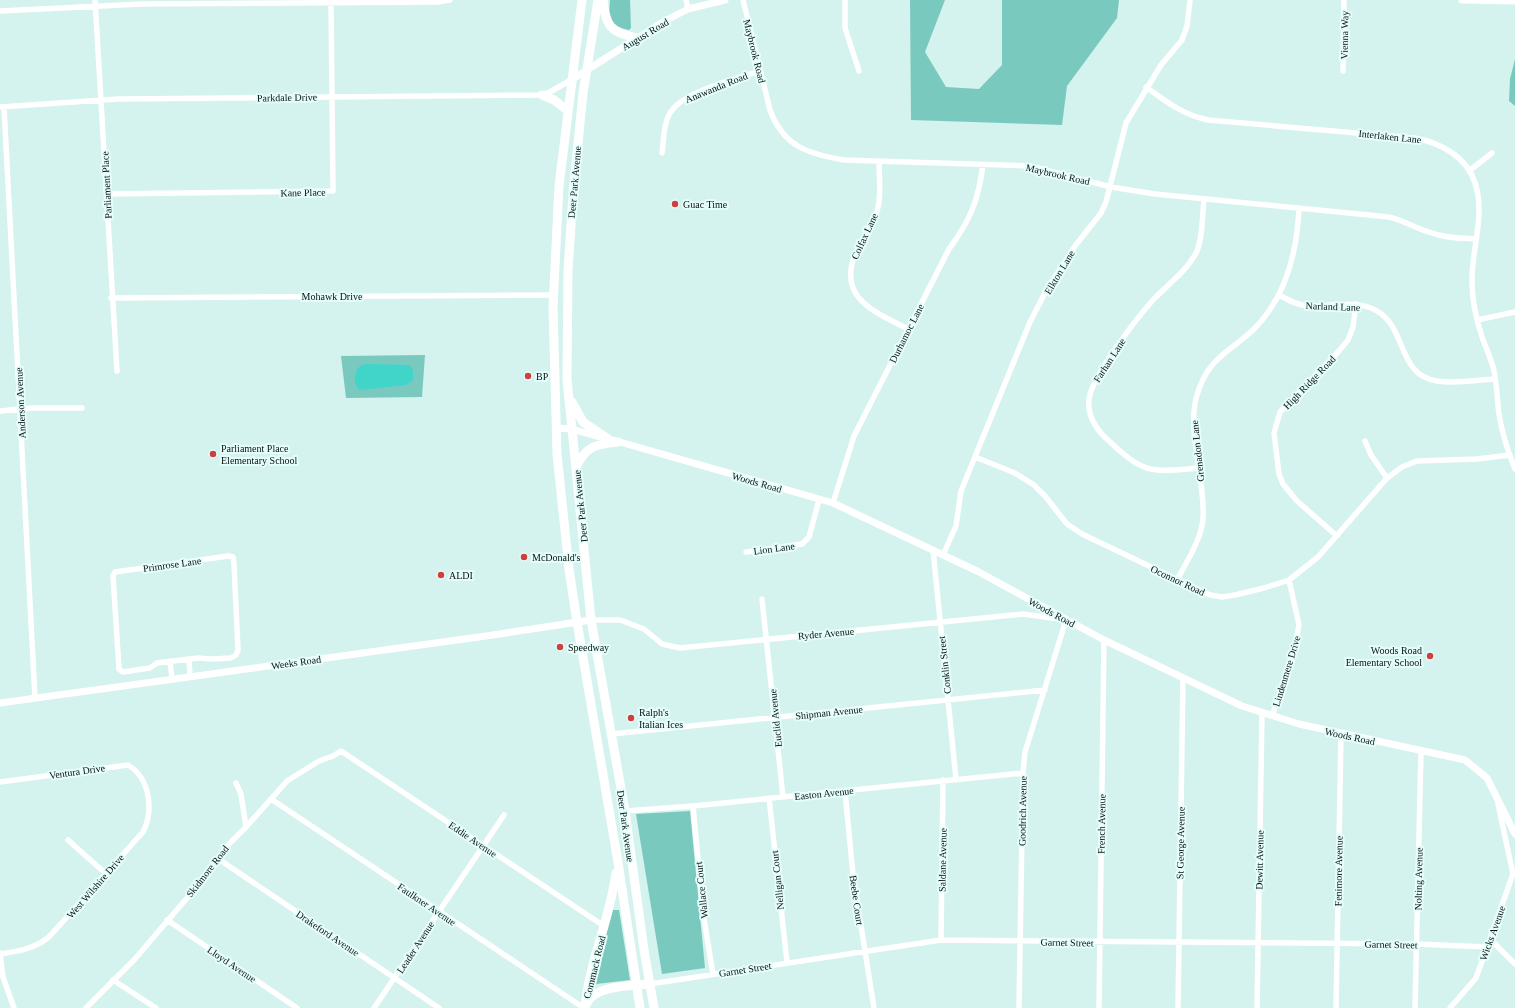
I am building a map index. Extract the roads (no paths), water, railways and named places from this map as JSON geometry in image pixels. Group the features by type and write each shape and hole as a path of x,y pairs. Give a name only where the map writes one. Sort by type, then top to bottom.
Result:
{"main road":[{"name":"Deer Park Avenue","path":"582,0 567,110 559,186 554,295 554,365 557,454 569,569 618,862 635,986 640,1008"},
{"name":"Deer Park Avenue","path":"598,0 577,144 571,224 567,338 569,396 591,620 612,734 654,1008"},
{"path":"603,0 605,16 609,25 617,32 636,38"},
{"path":"542,95 554,100 567,110"},
{"path":"569,396 583,422 608,439"},
{"path":"576,467 584,452 592,447 618,442"},
{"name":"Commack Road","path":"585,1008 586,990 613,895 618,862"},
{"name":"Commack Road","path":"585,1008 590,997 598,991 650,984"}],"street":[{"path":"0,11 95,3 331,1 437,2 450,0"},
{"path":"686,0 688,9"},
{"name":"August Road","path":"571,80 636,38 688,9 725,0"},
{"name":"Maybrook Road","path":"743,0 775,125 785,137 796,146 830,158 879,162 1030,166 1111,187 1204,200 1389,216 1401,219 1441,236 1475,240"},
{"path":"845,0 845,28 859,71"},
{"name":"Elkton Lane","path":"943,555 956,526 961,491 1030,322 1046,291 1075,246 1101,213 1111,187 1121,137 1126,123 1146,87 1161,65 1182,40 1187,26 1190,0"},
{"name":"Vienna Way","path":"1343,71 1344,0"},
{"path":"1462,0 1515,1"},
{"name":"Kane Place","path":"106,194 333,191 331,1"},
{"name":"Parliament Place","path":"95,3 111,298 117,370"},
{"name":"Anawanda Road","path":"662,153 666,123 672,109 683,100 729,80 760,71"},
{"name":"Parkdale Drive","path":"2,107 101,101 192,98 542,95 571,80"},
{"name":"Interlaken Lane","path":"1146,87 1193,117 1208,120 1415,138 1431,141 1445,147 1459,158 1469,170 1475,182 1479,198 1480,212 1475,240 1472,284 1477,320 1495,379 1499,416 1515,469"},
{"name":"Anderson Avenue","path":"2,107 35,698"},
{"path":"1469,170 1492,153"},
{"name":"Colfax Lane","path":"879,162 878,202 876,213 852,264 853,288 860,300 869,309 908,329"},
{"name":"Durhamoc Lane","path":"833,503 854,436 949,249 963,230 974,210 983,164"},
{"name":"Farhan Lane","path":"1199,468 1162,471 1146,469 1130,461 1100,433 1091,416 1089,400 1093,385 1128,332 1153,300 1188,264 1196,253 1204,200"},
{"name":"Grenadon Lane","path":"1177,580 1198,537 1203,520 1194,416 1196,395 1207,370 1224,351 1253,330 1267,314 1279,295 1293,257 1298,228 1299,208"},
{"name":"Mohawk Drive","path":"111,298 554,295"},
{"name":"Narland Lane","path":"1279,295 1292,302 1306,306 1356,304 1372,308 1384,316 1394,327 1400,337 1404,353 1416,373 1426,378 1441,382 1495,379"},
{"name":"High Ridge Road","path":"1337,536 1297,501 1283,484 1279,474 1274,434 1280,412 1348,340 1353,327 1356,304"},
{"path":"1477,320 1515,312"},
{"path":"0,411 82,408"},
{"name":"Woods Road","path":"556,428 572,429 833,503 977,571 1104,640 1242,706 1272,716 1341,734 1465,760 1486,778 1514,832"},
{"path":"1365,441 1371,455 1387,478"},
{"name":"Oconnor Road","path":"975,457 1015,473 1034,485 1045,496 1067,524 1082,534 1210,595 1222,597 1264,588 1289,580 1318,557 1387,478 1402,467 1417,461 1477,459 1510,455"},
{"name":"Lion Lane","path":"746,552 802,544 809,537 819,500"},
{"name":"Conklin Street","path":"933,550 956,779"},
{"name":"Primrose Lane","path":"228,556 233,557 238,650 236,655 232,658 170,661 157,663 150,668 133,671 123,672 119,669 114,584 115,572 228,556"},
{"name":"Lindenmere Drive","path":"1272,716 1293,656 1299,625 1289,580"},
{"name":"Euclid Avenue","path":"762,599 783,797"},
{"name":"Ryder Avenue","path":"591,620 620,620 644,630 662,644 680,648 767,638 1023,614 1066,620"},
{"name":"Weeks Road","path":"0,703 486,636 591,620"},
{"name":"Goodrich Avenue","path":"1019,1008 1023,773 1025,752 1066,620"},
{"name":"French Avenue","path":"1099,1008 1104,640"},
{"path":"189,659 190,676"},
{"path":"170,661 172,679"},
{"name":"St George Avenue","path":"1178,1008 1183,677"},
{"name":"Shipman Avenue","path":"612,734 1045,690"},
{"name":"Dewitt Avenue","path":"1257,1008 1262,713"},
{"name":"Fenimore Avenue","path":"1336,1008 1341,734"},
{"name":"Skidmore Road","path":"86,1008 134,960 199,884 226,847 287,781 319,760 332,756 341,750"},
{"name":"Eddie Avenue","path":"341,750 604,926"},
{"name":"Nolting Avenue","path":"1415,1008 1421,751"},
{"name":"Ventura Drive","path":"0,782 128,765 136,770 146,784"},
{"name":"Easton Avenue","path":"624,811 693,806 1023,773"},
{"name":"Saldane Avenue","path":"941,940 944,780"},
{"path":"236,783 241,794 246,827"},
{"name":"West Wilshire Drive","path":"0,953 23,950 38,945 60,926 105,873 143,832 148,822 149,812 146,784"},
{"name":"Beebe Court","path":"845,791 853,875 874,1008"},
{"name":"Nelligan Court","path":"769,798 787,962"},
{"name":"Faulkner Avenue","path":"271,799 585,1008"},
{"name":"Wicks Avenue","path":"1450,1008 1476,978 1514,874 1498,803"},
{"name":"Wallace Court","path":"693,806 703,913 712,974"},
{"name":"Leader Avenue","path":"374,1008 504,815"},
{"path":"68,840 105,873"},
{"name":"Drakeford Avenue","path":"217,858 440,1008"},
{"name":"Lloyd Avenue","path":"167,920 297,1008"},
{"name":"Garnet Street","path":"650,984 787,962 941,940 1100,943 1179,942 1416,944 1488,947"},
{"path":"1491,940 1515,964"},
{"path":"0,953 3,977 14,1008"},
{"path":"113,980 156,1008"}],"water":[{"path":"365,364 409,365 413,370 413,380 406,385 360,390 357,388 355,382 355,375 360,366"}],"place":[{"name":"Guac Time","path":"675,204"},
{"name":"BP","path":"528,376"},
{"name":"Parliament Place Elementary School","path":"213,454"},
{"name":"McDonald's","path":"524,557"},
{"name":"ALDI","path":"441,575"},
{"name":"Speedway","path":"560,647"},
{"name":"Woods Road Elementary School","path":"1430,656"},
{"name":"Ralph's Italian Ices","path":"631,718"}]}
